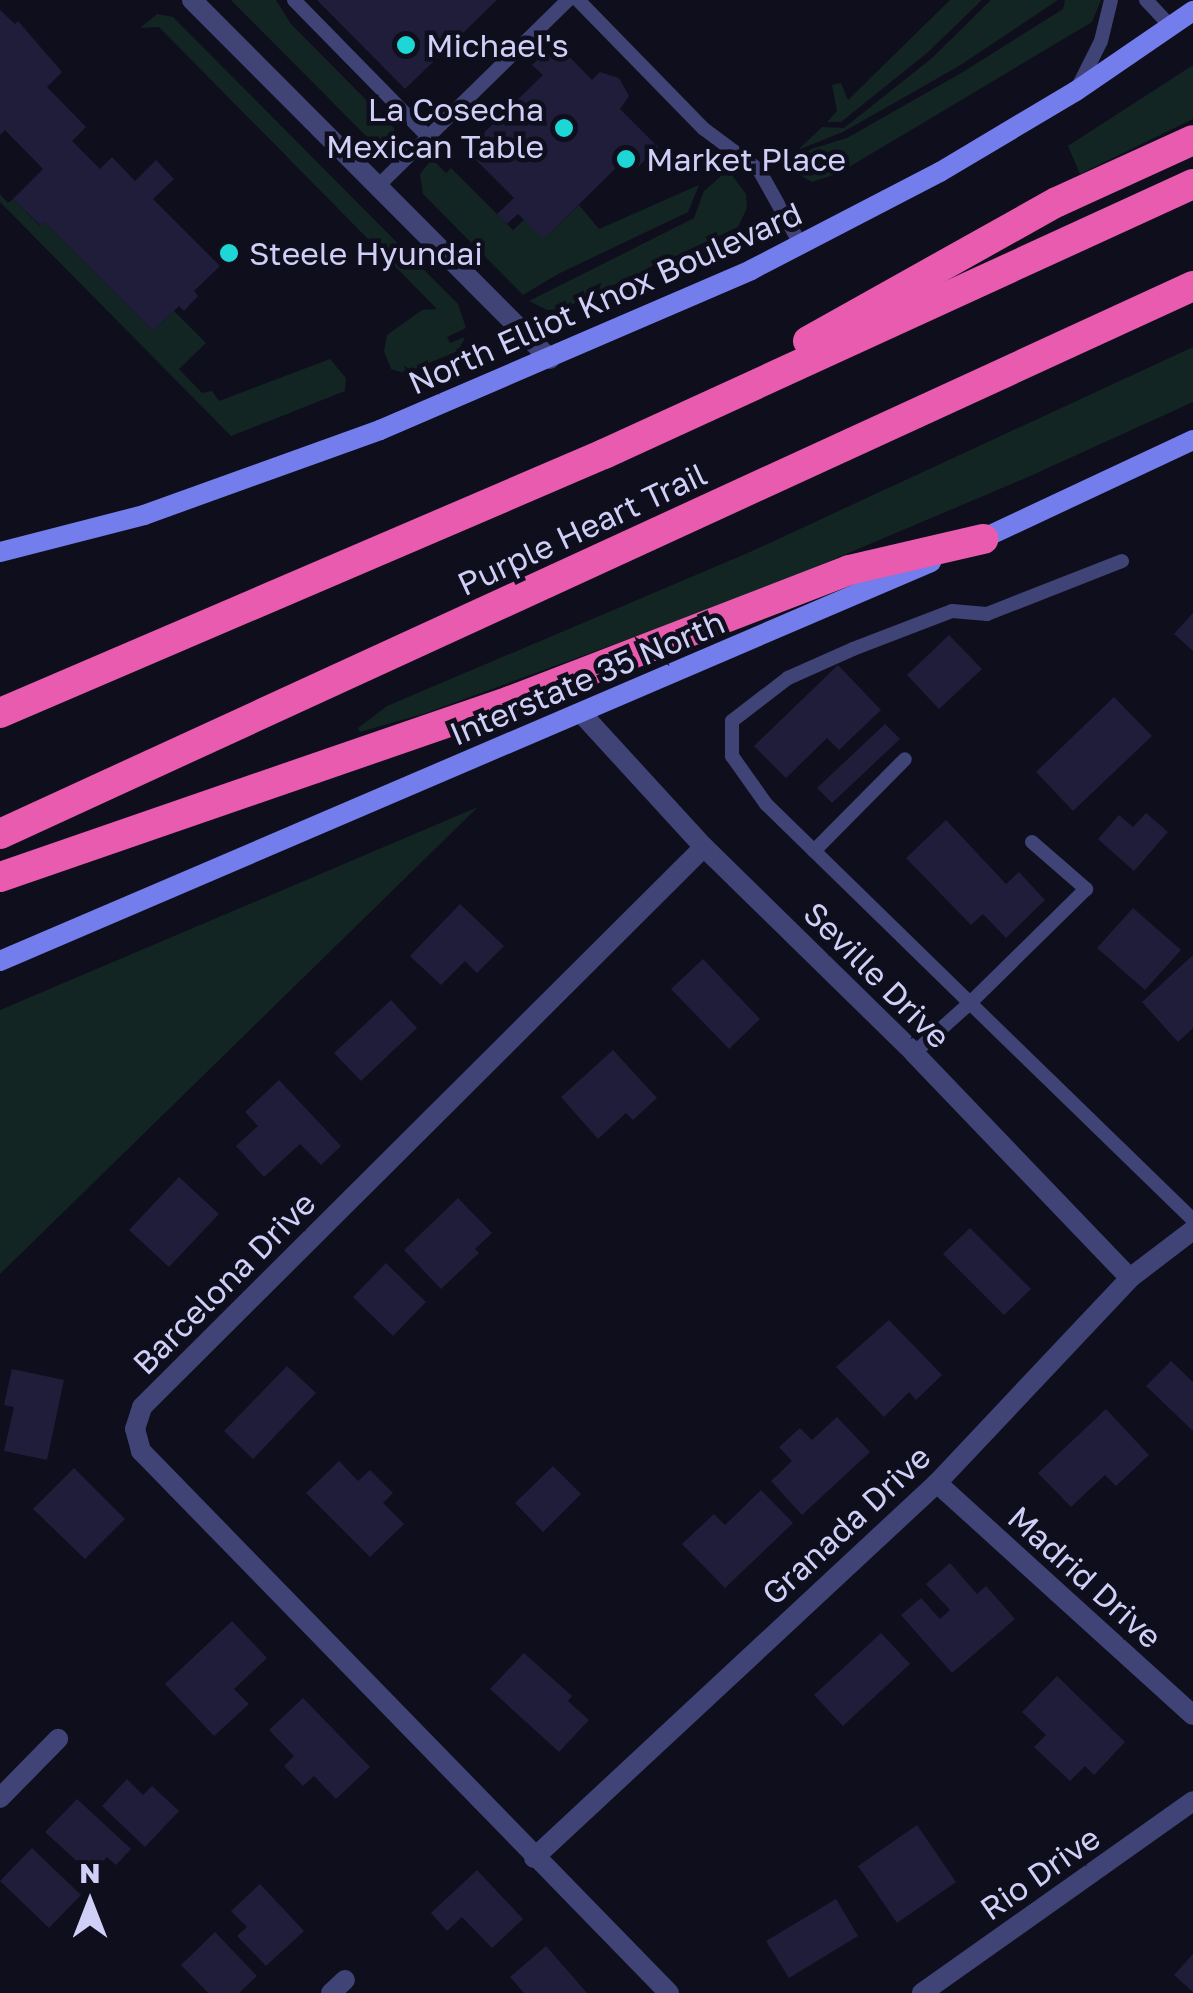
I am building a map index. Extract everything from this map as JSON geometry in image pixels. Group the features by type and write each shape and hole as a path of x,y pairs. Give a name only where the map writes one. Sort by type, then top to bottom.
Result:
{"highway":[{"path":"604,454 1057,202 1193,140"},
{"name":"Purple Heart Trail","path":"0,714 604,454 1193,184"},
{"name":"Purple Heart Trail","path":"0,834 1193,286"},
{"path":"0,877 274,779 510,702 848,570 983,539"}],"main road":[{"name":"North Elliot Knox Boulevard","path":"0,552 144,515 380,430 550,359 801,245 940,172 1076,91 1193,10"},
{"name":"Interstate 35 North","path":"0,961 983,539 1193,440"}],"street":[{"path":"192,0 550,359"},
{"name":"Seville Drive","path":"582,714 704,847 914,1053 1130,1278"},
{"name":"Barcelona Drive","path":"668,1993 141,1451 137,1416 704,847"},
{"name":"Granada Drive","path":"534,1858 937,1482 1130,1278 1193,1230"},
{"name":"Madrid Drive","path":"937,1482 1193,1715"},
{"path":"0,1798 58,1739"},
{"name":"Rio Drive","path":"922,1993 1193,1802"}],"lane":[{"path":"294,0 428,137"},
{"path":"378,186 568,0"},
{"path":"578,0 704,129 758,170 801,245"},
{"path":"1076,91 1102,41 1110,0"},
{"path":"1146,0 1170,26"},
{"path":"1122,562 987,614 952,611 788,678 732,722 732,756 766,804 1193,1220"},
{"path":"814,850 905,760"},
{"path":"914,1053 1086,889 1032,842"}],"green space":[{"path":"231,0 276,0 291,24 394,128 395,144 387,149 374,144"},
{"path":"950,0 982,0 927,53 841,122 827,122 837,111 832,85 841,83 848,100"},
{"path":"991,0 1058,0 959,66 843,132 798,150 822,127 844,128 932,58"},
{"path":"1065,0 1101,0 1092,22 839,173 812,182 788,168 811,149 847,138 963,72 1063,9"},
{"path":"157,14 173,17 458,304 466,328 447,337 450,343 465,337 458,351 404,373 391,369 384,351 387,335 422,310 437,309 159,27 140,28"},
{"path":"1193,65 1193,119 1080,174 1068,146"},
{"path":"432,159 446,173 451,168 513,230 530,214 549,234 579,205 599,229 699,185 688,212 558,274 523,295 423,194 420,174"},
{"path":"728,170 746,194 747,208 738,227 562,309 547,310 529,301 694,218 704,191"},
{"path":"0,194 8,203 13,199 40,226 45,222 153,331 174,311 206,343 179,369 202,393 212,391 219,401 330,359 346,378 345,391 231,436 0,202"},
{"path":"1193,347 1193,402 747,596 426,713 360,732 358,728 387,706 750,552"},
{"path":"478,807 0,1274 0,1010"}],"building":[{"name":"Michael's","path":"317,0 497,0 405,89"},
{"path":"0,10 15,24 18,21 62,72 47,87 86,127 72,141 100,169 112,157 135,181 156,160 174,179 153,199 220,266 194,291 198,296 184,311 179,306 153,331 45,222 41,226 13,199 43,169 5,130 0,135"},
{"name":"La Cosecha Mexican Table","path":"555,42 592,80 600,72 619,78 629,96 620,109 658,147 635,170 625,159 549,234 541,237 518,214 507,224 497,214 514,198 466,150 543,75 532,65"},
{"path":"1193,613 1193,651 1174,634"},
{"path":"949,635 982,669 939,709 907,675"},
{"path":"838,665 881,710 839,750 827,738 786,778 754,746"},
{"path":"1114,697 1152,736 1073,811 1036,772"},
{"path":"885,724 900,739 832,803 817,788"},
{"path":"1146,813 1168,832 1134,871 1098,839 1119,815 1133,827"},
{"path":"946,820 1006,884 1019,872 1045,900 1006,938 983,914 971,925 906,858"},
{"path":"460,904 504,946 477,973 465,961 441,985 410,956"},
{"path":"1133,908 1181,950 1145,990 1097,948"},
{"path":"1193,955 1193,1028 1178,1042 1142,1002"},
{"path":"703,959 760,1019 729,1049 671,989"},
{"path":"391,1000 417,1028 361,1081 334,1053"},
{"path":"613,1050 657,1098 633,1120 626,1113 598,1139 561,1097"},
{"path":"279,1080 341,1146 321,1165 300,1144 264,1177 236,1146 258,1126 245,1112"},
{"path":"179,1177 219,1214 169,1267 129,1230"},
{"path":"458,1198 492,1233 475,1249 479,1253 441,1289 404,1250"},
{"path":"970,1228 1031,1289 1004,1315 943,1254"},
{"path":"386,1263 426,1302 393,1336 353,1297"},
{"path":"889,1320 942,1375 916,1400 909,1392 884,1417 836,1367"},
{"path":"1171,1361 1193,1382 1193,1431 1146,1386"},
{"path":"287,1366 316,1393 253,1459 224,1431"},
{"path":"12,1369 64,1380 47,1460 4,1451 14,1407 4,1405"},
{"path":"1106,1409 1149,1455 1116,1486 1105,1475 1071,1507 1038,1473"},
{"path":"837,1417 870,1452 802,1515 771,1481 792,1461 779,1447 800,1428 812,1440"},
{"path":"339,1461 358,1481 370,1470 393,1493 383,1503 404,1524 370,1557 306,1493"},
{"path":"553,1466 581,1494 543,1532 515,1503"},
{"path":"74,1468 125,1519 85,1559 33,1509"},
{"path":"761,1490 793,1523 725,1588 682,1544 714,1514 725,1525"},
{"path":"950,1563 977,1594 986,1586 1015,1619 952,1673 901,1615 921,1598 940,1619 950,1610 926,1584"},
{"path":"232,1621 267,1658 234,1689 249,1704 214,1736 165,1684"},
{"path":"881,1633 910,1664 843,1726 814,1695"},
{"path":"524,1653 572,1696 568,1701 589,1720 559,1752 490,1689"},
{"path":"1057,1676 1125,1742 1094,1775 1085,1766 1070,1781 1034,1747 1046,1735 1022,1712"},
{"path":"303,1698 370,1767 336,1799 314,1776 303,1786 284,1766 294,1756 269,1730"},
{"path":"127,1779 143,1795 152,1786 179,1811 145,1847 102,1806"},
{"path":"77,1799 131,1849 116,1865 107,1857 91,1874 45,1832"},
{"path":"917,1825 956,1882 897,1923 858,1866"},
{"path":"32,1848 81,1895 49,1928 0,1881"},
{"path":"477,1870 523,1919 492,1948 462,1917 447,1931 431,1913"},
{"path":"260,1884 304,1931 266,1966 237,1936 247,1927 231,1911"},
{"path":"836,1899 858,1936 789,1978 766,1941"},
{"path":"215,1932 257,1976 239,1993 208,1993 181,1965"},
{"path":"546,1946 587,1993 524,1993 510,1977"},
{"path":"1193,1954 1193,1992 1174,1975"}],"place":[{"name":"Michael's","path":"406,45"},
{"name":"La Cosecha Mexican Table","path":"564,128"},
{"name":"Market Place","path":"626,159"},
{"name":"Steele Hyundai","path":"229,253"}]}
